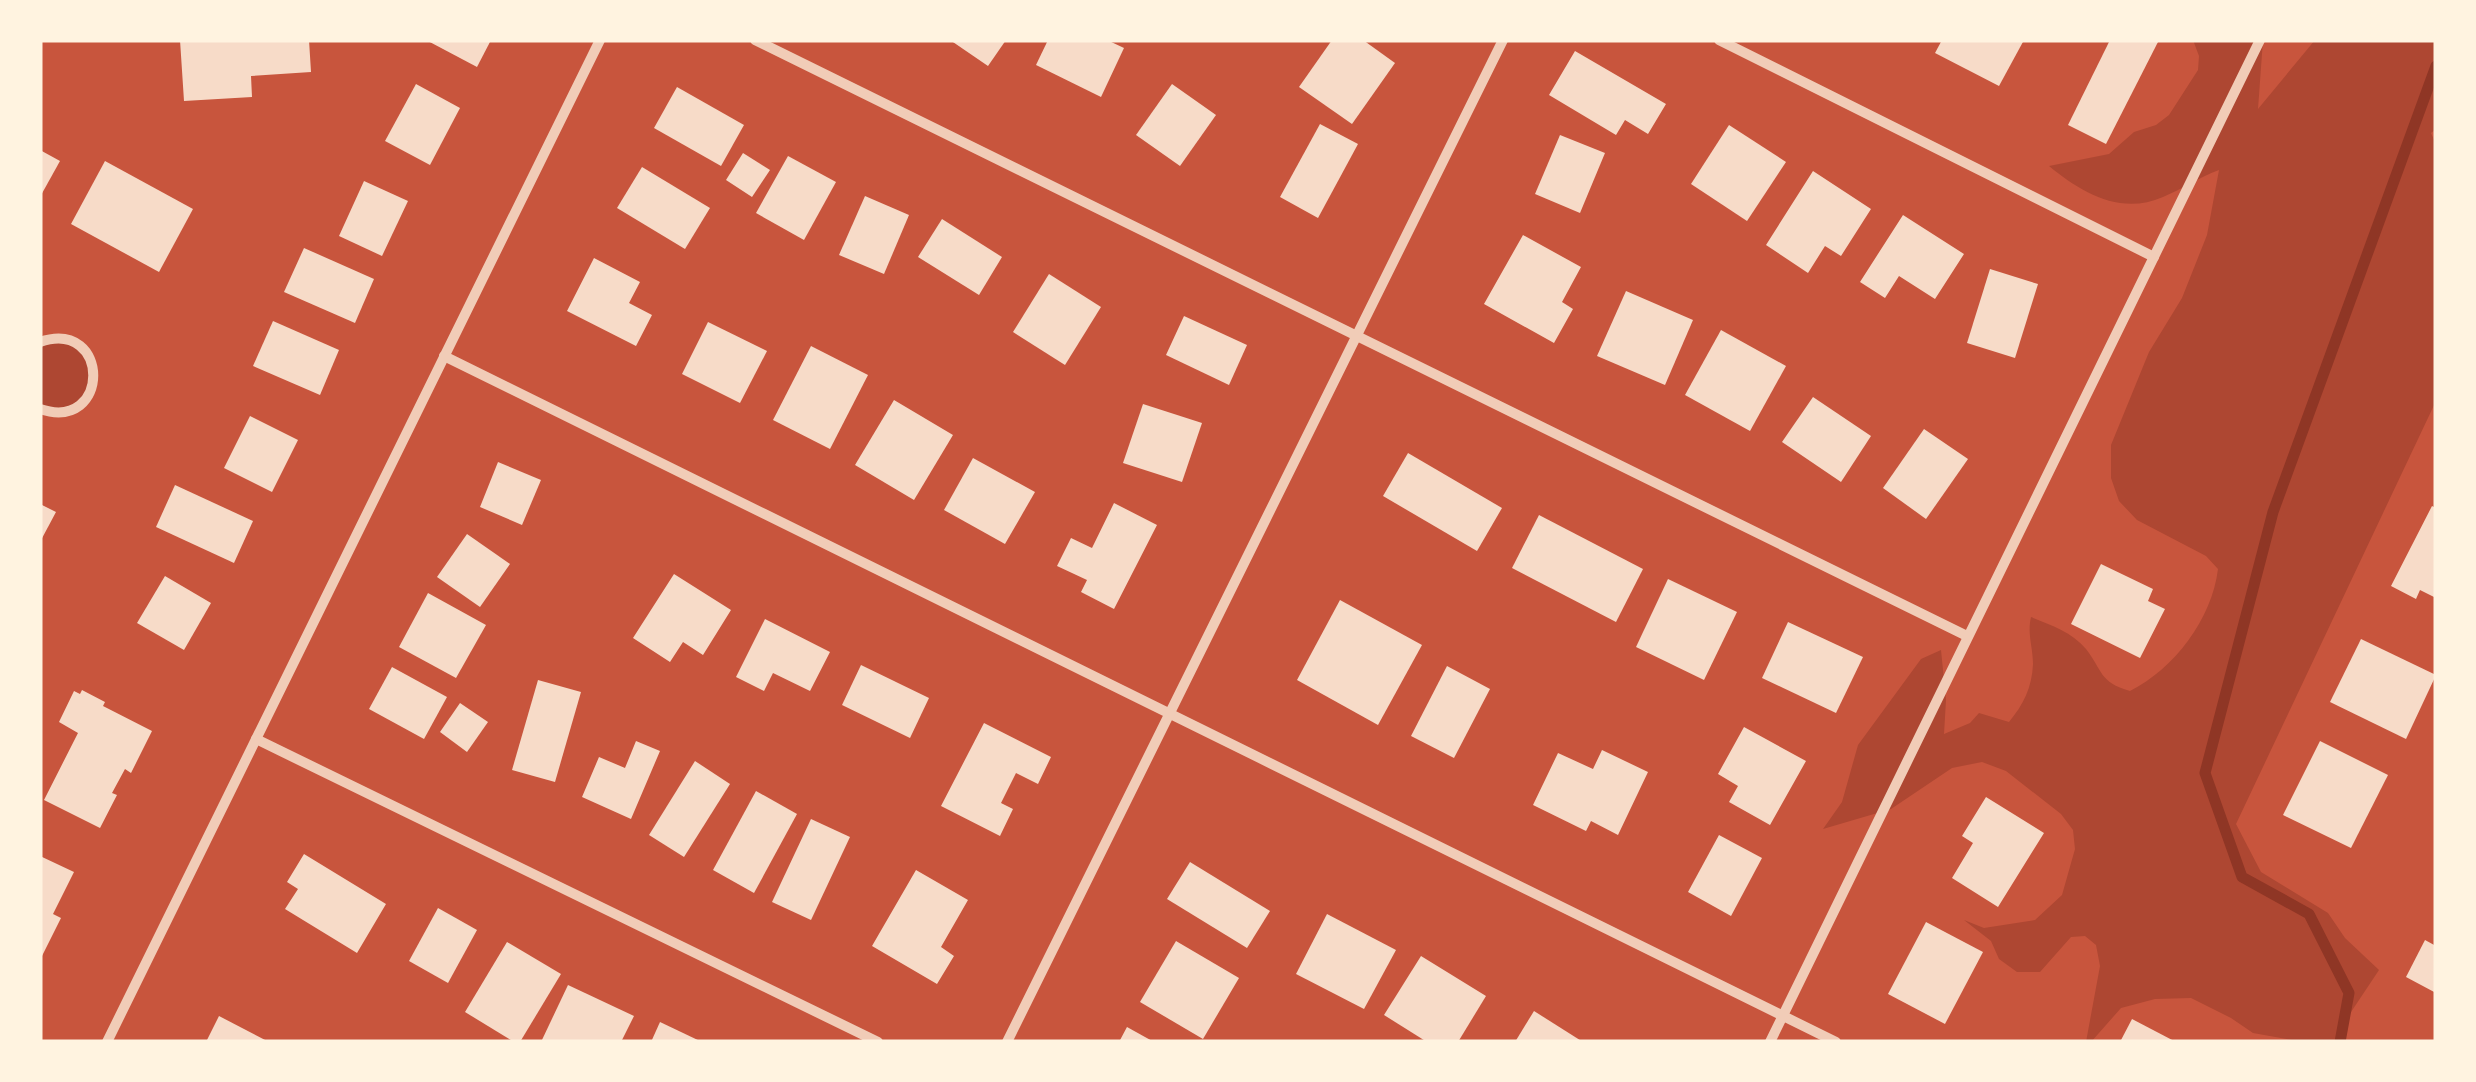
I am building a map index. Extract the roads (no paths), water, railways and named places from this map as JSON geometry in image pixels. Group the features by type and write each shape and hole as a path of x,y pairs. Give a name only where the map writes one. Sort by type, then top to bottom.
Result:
{"street":[{"path":"107,1042 600,40"},
{"path":"755,40 1967,636"},
{"path":"1008,1042 1503,40"},
{"path":"1719,40 2154,256"},
{"path":"1770,1042 2260,40"},
{"path":"40,342 62,338 73,341 90,356 94,378 86,400 76,407 65,412 40,409"},
{"path":"444,356 1836,1042"},
{"path":"256,739 878,1042"}],"waterway":[{"path":"2340,1042 2349,993 2309,914 2242,877 2205,773 2273,512 2436,66"}]}
